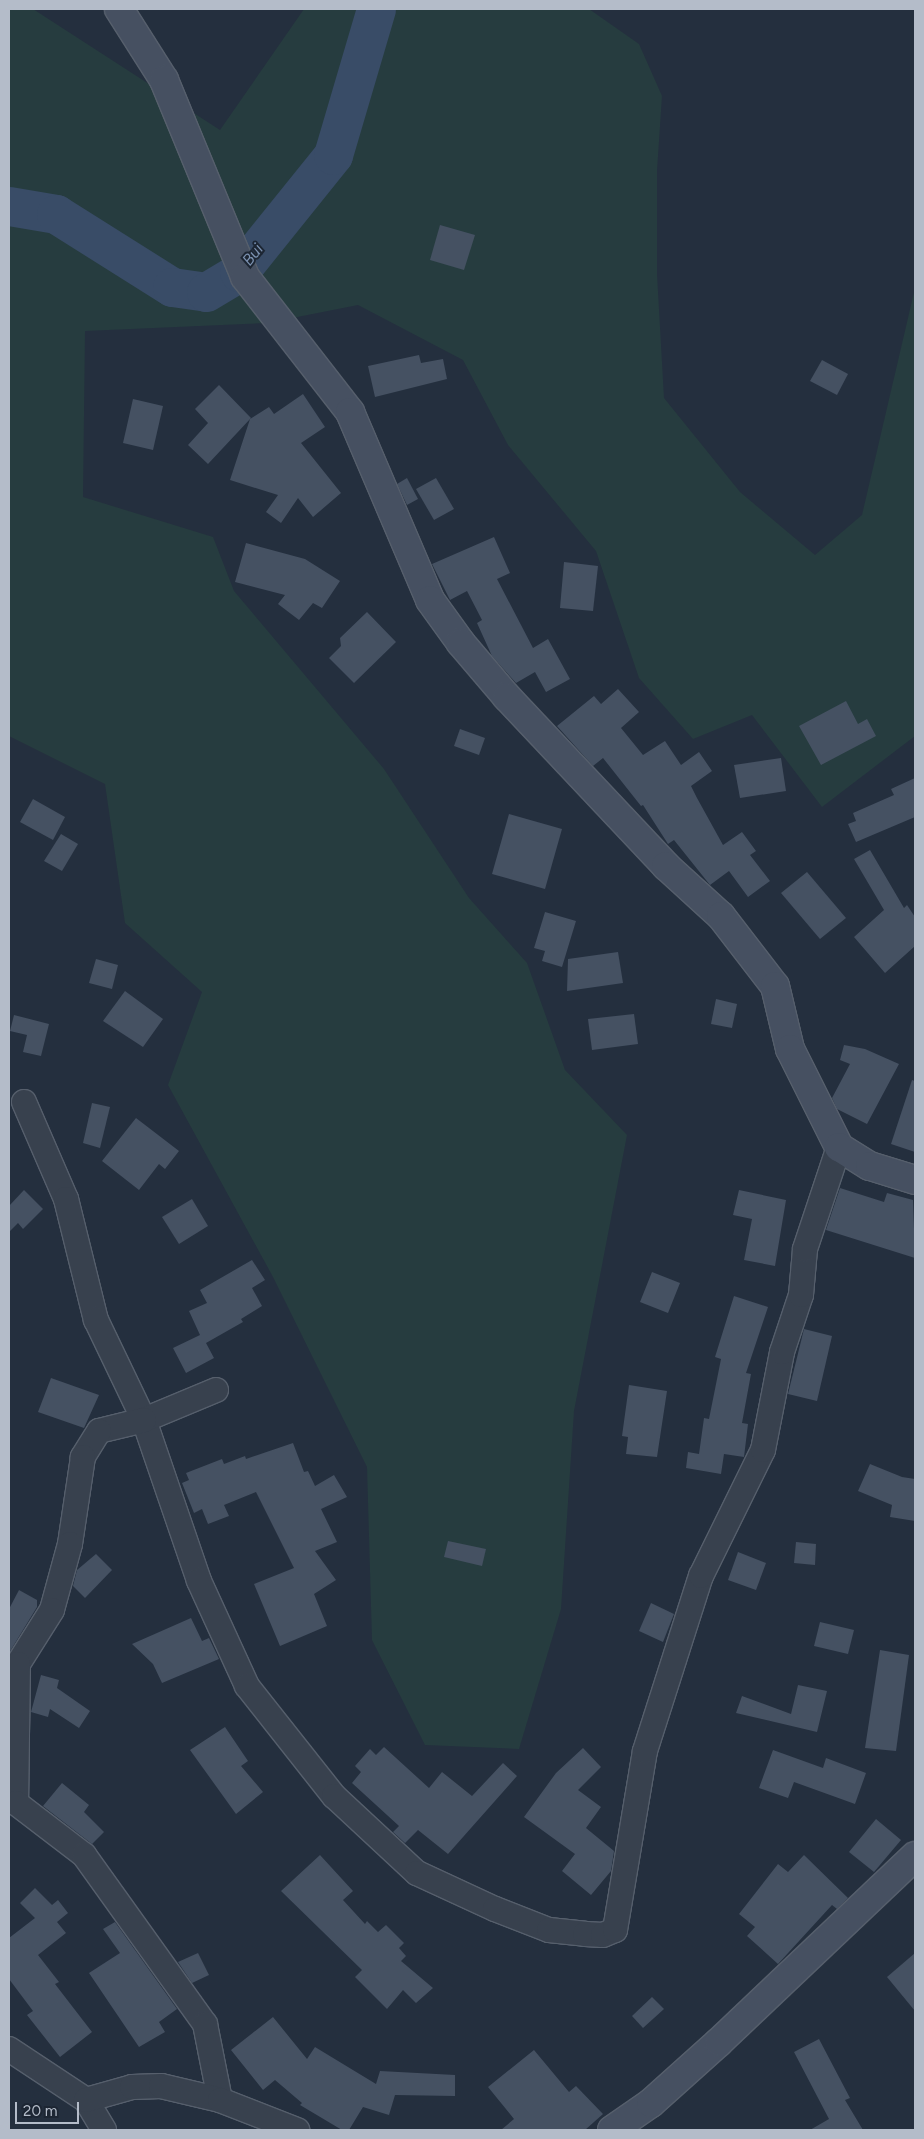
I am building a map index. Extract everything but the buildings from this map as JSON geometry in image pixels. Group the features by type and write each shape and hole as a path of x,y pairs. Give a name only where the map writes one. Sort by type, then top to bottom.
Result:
{"street":[{"path":"119,9 164,80 245,278 350,412 430,600 461,643 640,839 721,916 775,986 790,1049 839,1147 870,1166 915,1180"},
{"path":"24,1102 66,1199 96,1320 144,1420 199,1581 247,1686 334,1796 417,1872 495,1909 549,1930 604,1935 615,1930 645,1751 701,1576 763,1450 782,1352 801,1295 805,1249 839,1147"},
{"path":"216,1390 144,1420 98,1431 83,1457 70,1544 52,1610 18,1664 16,1803 84,1855 204,2024 220,2100"},
{"path":"612,2130 651,2103 720,2042 915,1856"},
{"path":"9,2049 86,2100 104,2130"},
{"path":"86,2100 132,2087 161,2086 220,2100 297,2130"}],"green space":[{"path":"9,9 33,9 220,130 304,9 589,9 639,44 662,96 657,171 657,274 664,398 740,492 815,555 862,515 915,288 915,736 822,807 752,715 693,739 639,678 596,551 508,445 463,360 358,305 267,323 85,331 83,497 213,537 234,591 384,769 469,898 527,963 565,1070 627,1135 574,1411 561,1609 519,1749 425,1745 372,1640 367,1467 273,1277 168,1085 202,992 125,923 105,784 9,736"}],"waterway":[{"name":"Bui","path":"9,206 56,214 172,287 206,292 239,272 333,155 376,9"}]}
